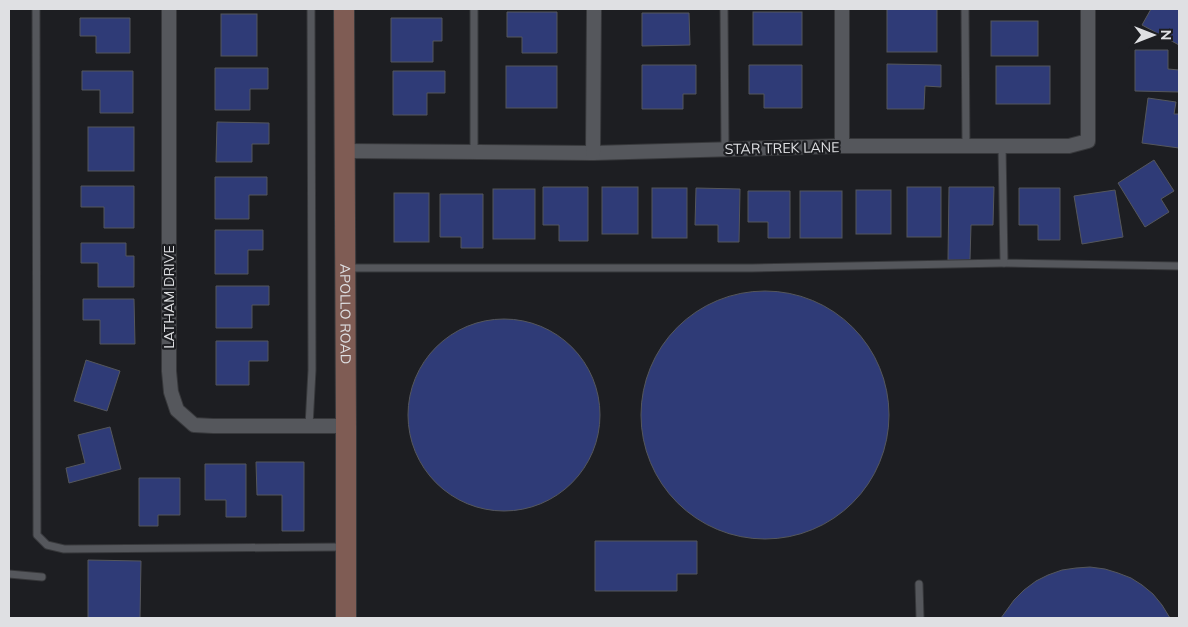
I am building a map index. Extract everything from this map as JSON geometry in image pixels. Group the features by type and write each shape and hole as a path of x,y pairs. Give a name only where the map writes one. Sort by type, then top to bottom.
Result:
{"street":[{"name":"LATHAM DRIVE","path":"169,9 169,371 177,410 194,425 346,426"},
{"name":"APOLLO ROAD","path":"344,9 346,618"},
{"path":"594,9 594,152"},
{"path":"842,9 842,146"},
{"name":"STAR TREK LANE","path":"345,151 594,152 842,146 1069,146 1088,141 1088,9"}],"lane":[{"path":"36,9 37,535 46,545 64,549 346,547"},
{"path":"309,426 312,370 311,9"},
{"path":"474,9 474,152"},
{"path":"724,9 725,149"},
{"path":"965,9 966,146"},
{"path":"1002,146 1004,263"},
{"path":"345,268 752,268 1004,263 1179,266"},
{"path":"9,574 42,577"},
{"path":"919,584 920,618"}],"building":[{"path":"887,9 937,9 937,52 887,52"},
{"path":"1151,9 1179,9 1179,45 1142,25"},
{"path":"507,12 557,12 557,53 522,53 522,37 507,37"},
{"path":"753,12 802,12 802,45 753,45"},
{"path":"642,13 689,13 690,45 642,46"},
{"path":"221,14 257,14 257,56 221,56"},
{"path":"80,18 130,18 130,53 96,53 96,36 80,36"},
{"path":"391,18 442,18 442,41 433,41 433,62 391,62"},
{"path":"991,21 1038,21 1038,56 991,56"},
{"path":"1135,50 1168,50 1168,69 1179,70 1179,92 1135,91"},
{"path":"887,64 941,65 941,87 925,86 924,109 887,109"},
{"path":"642,65 696,65 696,94 683,94 683,109 642,109"},
{"path":"749,65 802,65 802,108 764,108 764,94 749,94"},
{"path":"506,66 557,66 557,108 506,108"},
{"path":"996,66 1050,66 1050,104 996,104"},
{"path":"215,68 268,68 268,89 250,89 250,110 215,110"},
{"path":"82,71 133,71 133,113 100,113 100,90 82,90"},
{"path":"393,71 445,71 445,93 427,93 427,115 393,115"},
{"path":"1148,98 1176,102 1174,114 1179,114 1179,148 1142,143"},
{"path":"217,122 269,123 269,144 252,144 252,162 216,162"},
{"path":"88,127 134,127 134,171 88,171"},
{"path":"1154,160 1174,191 1161,199 1169,212 1145,227 1118,183"},
{"path":"215,177 267,177 267,195 249,195 249,219 215,219"},
{"path":"81,186 134,186 134,228 104,228 104,207 81,207"},
{"path":"543,187 588,187 588,241 559,241 559,225 543,225"},
{"path":"602,187 638,187 638,234 602,234"},
{"path":"907,187 941,187 941,237 907,237"},
{"path":"949,187 994,187 993,225 971,225 970,260 948,260"},
{"path":"652,188 687,188 687,238 652,238"},
{"path":"696,188 740,189 739,242 718,242 718,225 695,225"},
{"path":"1019,188 1060,188 1060,240 1038,240 1038,225 1019,225"},
{"path":"493,189 535,189 535,239 493,239"},
{"path":"856,190 891,190 891,234 856,234"},
{"path":"1115,190 1123,237 1082,244 1074,196"},
{"path":"748,191 790,191 790,238 768,238 768,222 748,222"},
{"path":"800,191 842,191 842,238 800,238"},
{"path":"394,193 429,193 429,242 394,242"},
{"path":"440,194 483,194 483,248 461,248 461,237 440,237"},
{"path":"215,230 263,230 263,250 248,250 248,274 215,274"},
{"path":"81,243 126,243 126,256 134,256 134,287 98,287 98,263 81,263"},
{"path":"216,286 269,286 269,305 252,305 252,328 216,328"},
{"path":"765,291 789,294 812,301 834,312 853,327 868,346 879,368 886,391 889,415 886,439 879,462 868,484 853,503 834,518 812,529 789,536 765,539 741,536 718,529 696,518 677,503 662,484 651,462 644,439 641,415 644,391 651,368 662,346 677,327 696,312 718,301 741,294"},
{"path":"83,299 134,299 135,344 100,344 100,320 83,320"},
{"path":"495,319 513,319 541,326 557,335 572,347 584,362 593,378 600,406 600,424 593,452 584,468 572,483 557,495 541,504 513,511 495,511 476,507 459,500 443,489 430,476 419,460 412,443 408,424 408,406 412,387 419,370 430,354 443,341 459,330 476,323"},
{"path":"216,341 268,341 268,361 249,361 249,385 216,385"},
{"path":"86,360 120,371 107,411 74,401"},
{"path":"110,427 121,469 69,483 66,468 85,463 78,435"},
{"path":"256,462 304,462 304,531 282,531 282,495 257,495"},
{"path":"205,464 246,464 246,517 226,517 226,500 205,500"},
{"path":"139,478 180,478 180,515 158,515 158,526 139,526"},
{"path":"595,541 697,541 697,574 677,574 677,591 595,591"},
{"path":"88,560 141,561 140,618 88,618"},
{"path":"1090,567 1118,573 1142,585 1153,594 1170,618 1001,618 1014,600 1036,581 1062,570"}]}
